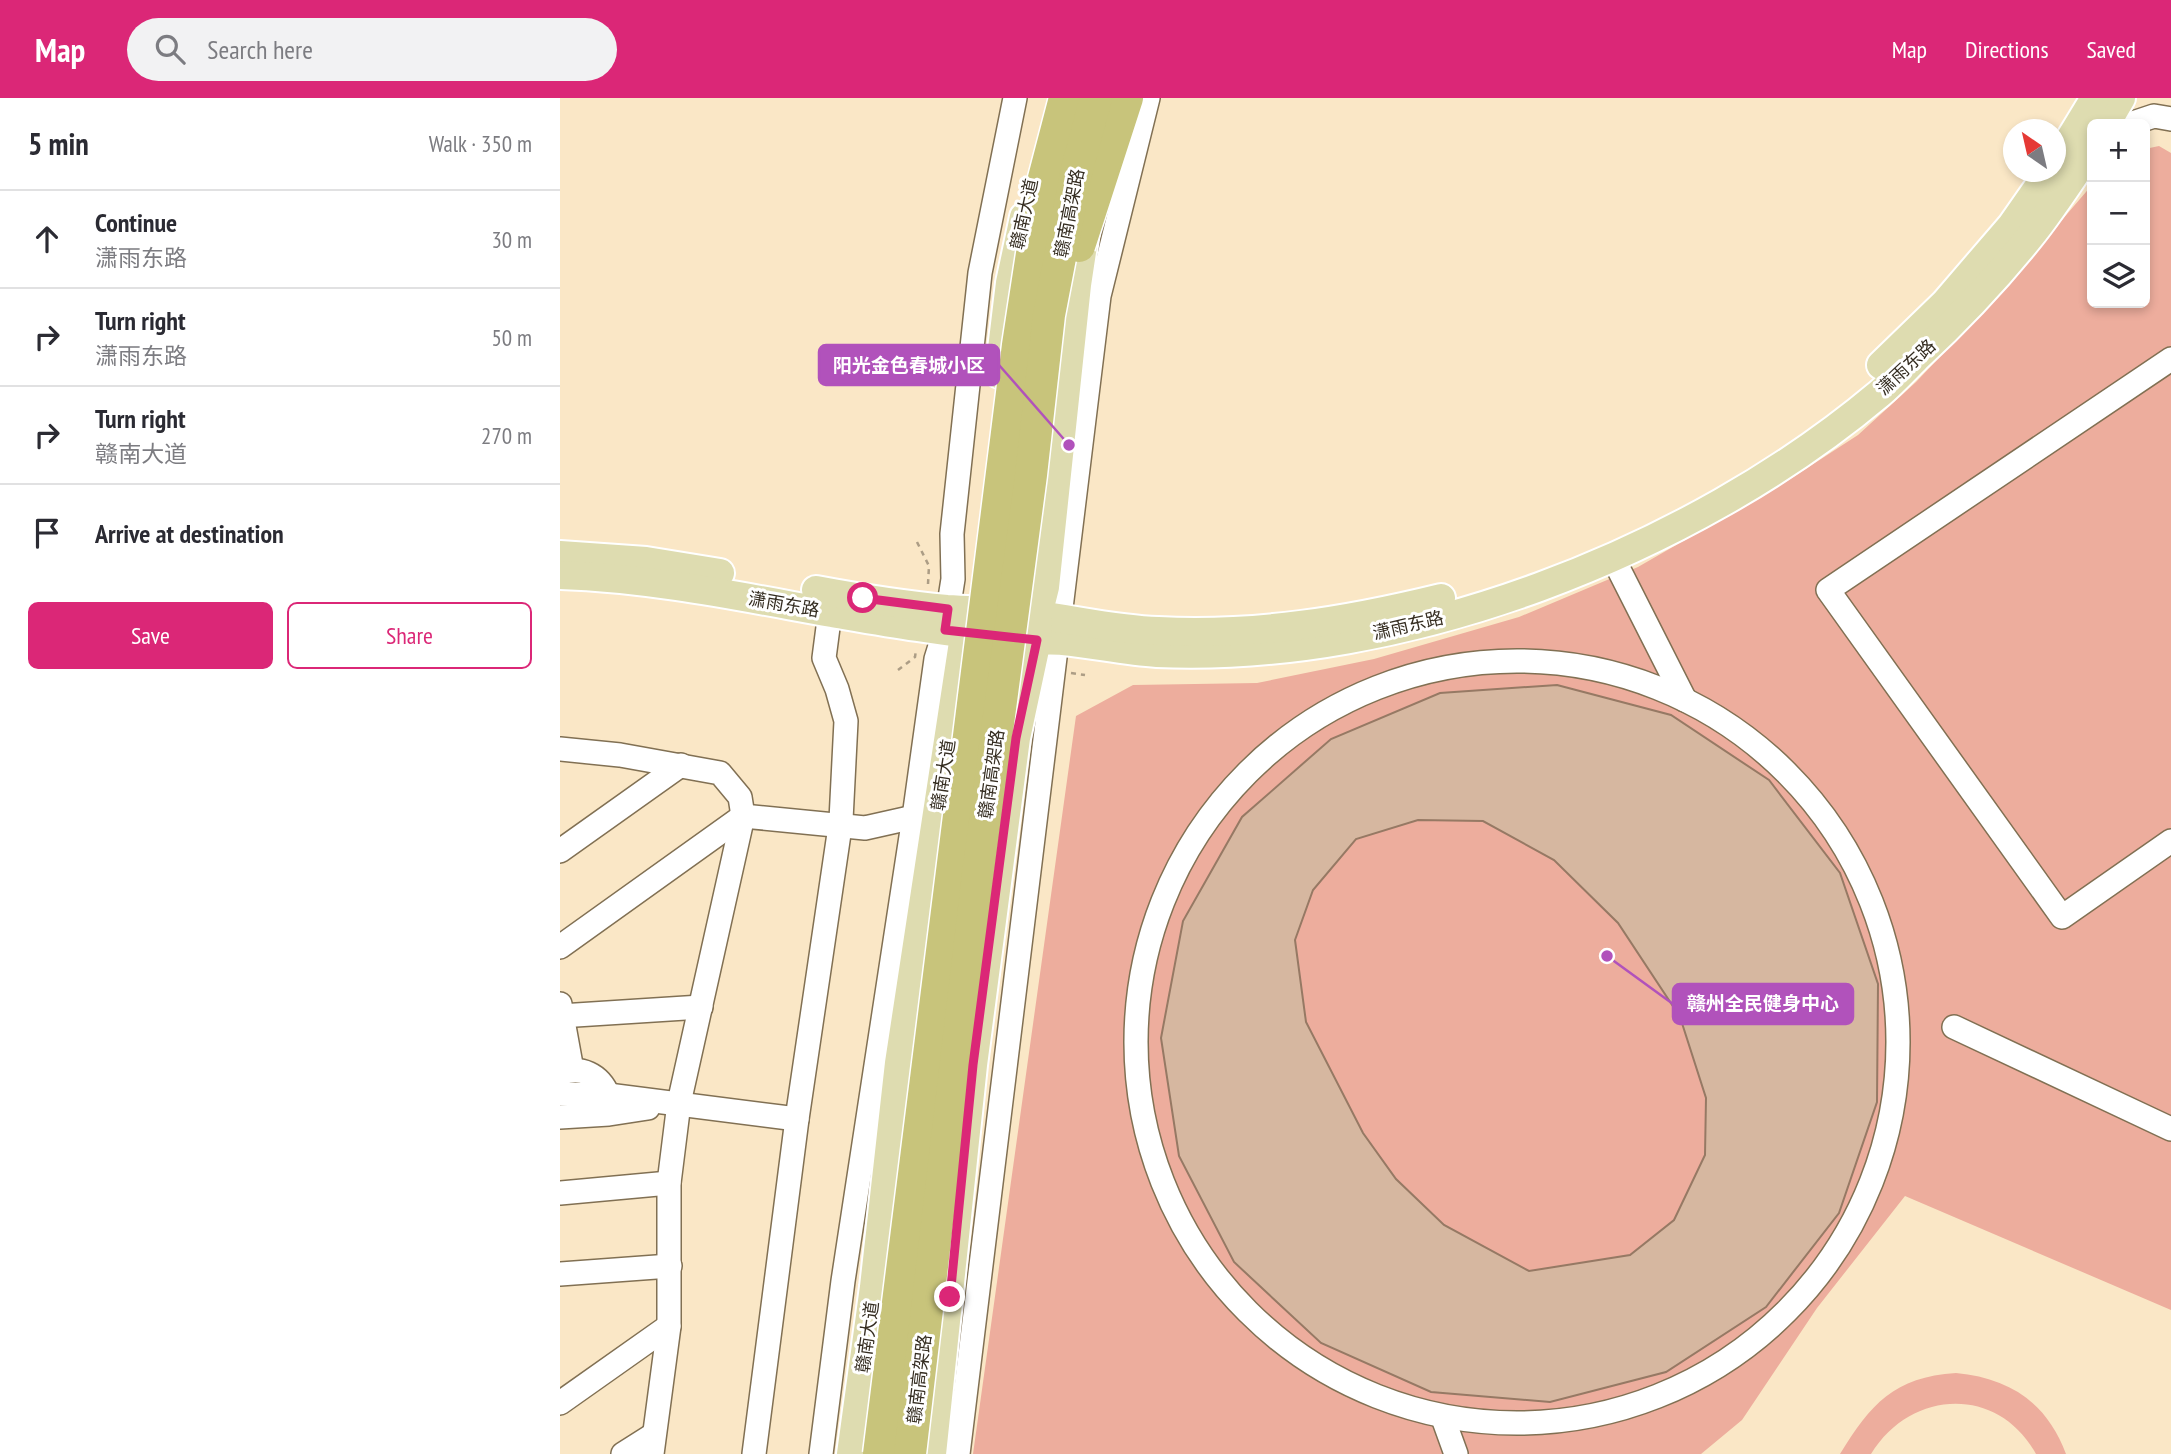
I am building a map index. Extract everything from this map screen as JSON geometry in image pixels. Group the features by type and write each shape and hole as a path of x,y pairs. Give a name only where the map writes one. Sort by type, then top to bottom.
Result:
{"highway":[{"path":"1032,346 1025,175 1042,98"},
{"name":"赣南高架路","path":"910,1454 978,874 1028,502 1032,346 1044,181 1065,98"},
{"name":"赣南高架路","path":"879,1454 1032,346 1049,315 1077,169 1096,98"},
{"path":"1032,346 1127,98"}],"main road":[{"name":"赣南大道","path":"851,1454 957,620 1010,283 1048,98"},
{"path":"932,1454 975,1051 1016,738 1048,629 1045,587 1077,285 1094,166 1112,98"},
{"path":"2066,146 2095,98"},
{"path":"2109,119 2121,98"},
{"name":"潇雨东路","path":"1048,629 1154,653 1288,648 1397,629 1542,587 1677,527 1748,487 1814,443 1880,393 1958,319 2030,237 2087,156"},
{"name":"潇雨东路","path":"560,555 646,561 834,594 957,620 1048,629 1231,632 1325,623 1443,598 1533,569 1604,542 1672,510 1743,471 1807,426 1868,377 1945,303 2012,225 2042,182"},
{"name":"潇雨东路","path":"560,575 648,582 920,628 957,620"}],"street":[{"path":"821,1454 843,1281 936,659 957,620 952,534 980,273 1015,98"},
{"path":"958,1454 1048,629 1064,592 1099,296 1148,98"},
{"path":"2145,119 2154,116 2171,119"},
{"path":"2171,359 1828,590 2062,917 2171,841"},
{"path":"1612,556 1685,700"},
{"path":"754,1454 797,1119 840,827 846,721 824,658 830,612"},
{"path":"1561,662 1664,688 1685,700 1756,741 1816,801 1861,872 1890,952 1900,1036 1892,1120 1865,1201 1821,1273 1762,1335 1691,1382 1612,1412 1527,1424 1443,1418 1342,1383 1255,1323 1188,1240 1147,1143 1134,1038 1150,933 1195,836 1264,755 1353,697 1455,664 1561,662"},
{"path":"560,749 620,755 720,773 740,797 743,816 679,1103 669,1184 669,1326 653,1444 624,1454"},
{"path":"560,851 681,765"},
{"path":"560,947 743,816 865,828 914,817"},
{"path":"608,1095 601,1081 595,1076 580,1070 566,1072 561,1012 701,1007"},
{"path":"1954,1027 2171,1129"},
{"path":"560,1094 608,1095 797,1119"},
{"path":"560,1117 608,1114 679,1103"},
{"path":"560,1193 669,1184"},
{"path":"560,1271 670,1266"},
{"path":"560,1403 669,1326"},
{"path":"1443,1418 1456,1454"}],"path":[{"path":"917,542 929,566 929,578"},
{"path":"898,670 915,656"}],"shaded area":[{"path":"2159,146 2171,153 2171,1310 1905,1196 1817,1308 1742,1420 1701,1454 973,1454 1076,716 1133,685 1257,683 1374,659 1519,617 1638,567 1784,483 1858,435 1916,382 1987,307 2087,191 2087,308 2150,308 2150,148"},
{"path":"1956,1373 1993,1381 2024,1396 2048,1421 2066,1454 2036,1454 2020,1432 2000,1416 1978,1407 1954,1404 1931,1407 1908,1417 1888,1433 1871,1454 1840,1454 1862,1421 1886,1396 1916,1380"}],"building":[{"path":"1557,685 1671,715 1769,780 1840,873 1878,984 1877,1102 1839,1213 1766,1307 1666,1372 1550,1402 1431,1392 1321,1343 1234,1262 1179,1156 1161,1038 1183,921 1242,817 1331,739 1440,693","holes":["1418,820 1483,821 1554,860 1618,923 1680,1017 1706,1098 1705,1155 1674,1220 1630,1255 1529,1271 1444,1225 1396,1179 1363,1133 1306,1022 1295,940 1313,890 1356,839"]}],"place":[{"name":"阳光金色春城小区","path":"1069,445"},
{"name":"赣州全民健身中心","path":"1607,956"}],"route":[{"path":"863,598 948,609 945,630 1037,640 1016,738 973,1065 950,1297"}]}
